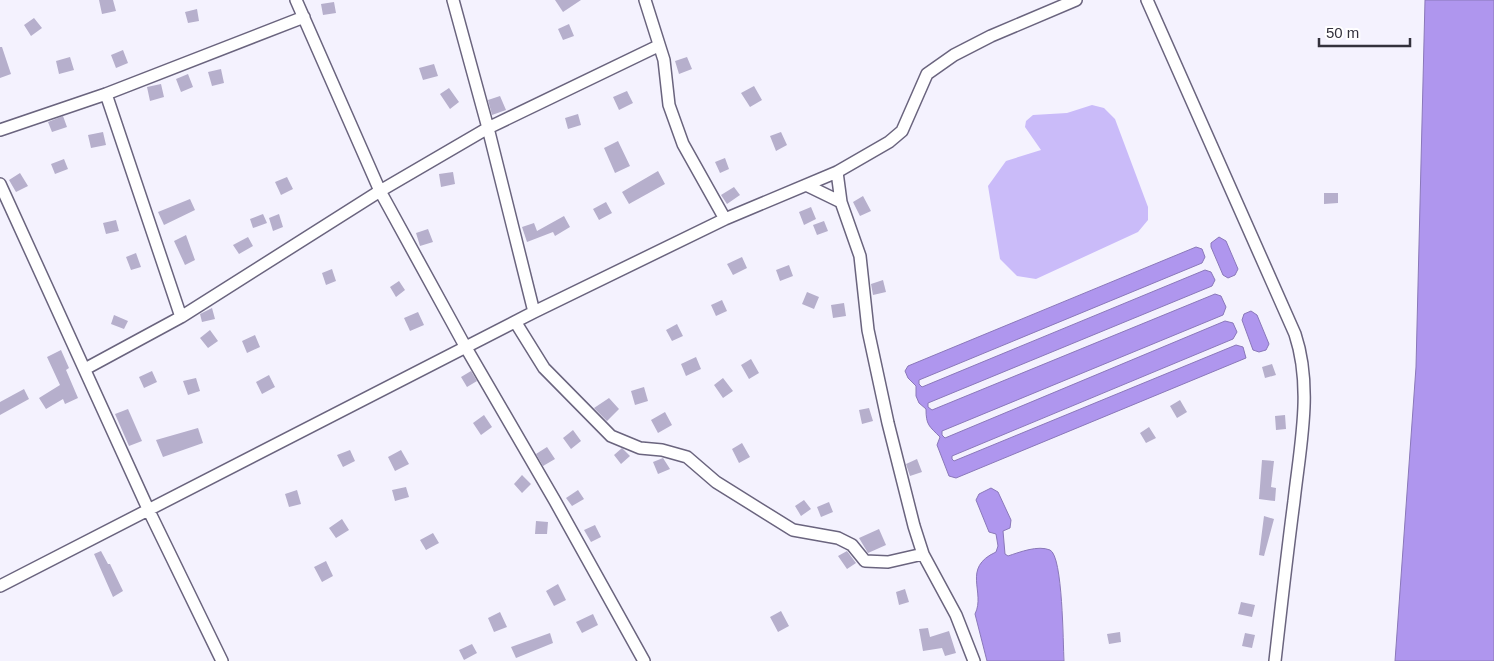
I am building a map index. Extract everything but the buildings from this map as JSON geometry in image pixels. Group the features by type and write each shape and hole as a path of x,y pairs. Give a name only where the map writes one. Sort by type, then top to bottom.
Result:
{"street":[{"path":"296,0 380,191 465,346 556,501 644,661"},
{"path":"452,0 488,128 534,312"},
{"path":"645,0 664,60 669,105 683,144 724,219"},
{"path":"0,586 149,512 465,346 516,323 534,312 724,219 836,172 889,142 902,131 927,74 947,60 991,36 1076,0"},
{"path":"1147,0 1295,334 1302,354 1306,384 1303,424 1275,661"},
{"path":"0,130 106,94 304,17"},
{"path":"85,369 181,317 380,191 488,128 658,46"},
{"path":"106,94 181,317"},
{"path":"836,172 840,202 860,256 868,330 888,423 923,554 956,615 974,661"},
{"path":"0,184 149,512 222,661"},
{"path":"806,185 840,202"},
{"path":"516,323 544,368 611,436 640,448 662,450 687,457 716,482 793,530 838,538 852,546 865,561 888,562 923,554"}],"shaded area":[{"path":"1425,0 1494,0 1494,661 1395,661 1416,367"},
{"path":"1092,105 1104,108 1115,119 1148,207 1148,220 1138,232 1036,279 1017,276 1000,259 988,186 1006,161 1041,150 1025,127 1026,121 1033,115 1067,113"},
{"path":"1219,237 1226,241 1238,269 1235,275 1228,278 1223,275 1211,247 1211,243"},
{"path":"1196,247 1202,249 1205,257 1202,263 919,380 919,384 922,387 1205,270 1211,272 1215,280 1212,286 928,403 928,407 932,410 1215,294 1221,296 1226,307 1223,315 942,431 942,435 945,438 1225,321 1233,323 1237,332 1233,339 952,456 952,459 954,461 1236,345 1243,347 1246,358 956,478 949,476 937,445 940,437 931,428 927,419 926,409 919,403 916,396 916,386 908,378 905,371 908,366"},
{"path":"1251,311 1257,315 1269,344 1266,350 1259,352 1253,350 1242,320 1244,314"},
{"path":"991,488 998,492 1011,520 1010,528 1003,531 1005,554 1008,556 1040,548 1050,550 1054,556 1058,567 1060,583 1064,661 987,661 975,614 978,606 976,581 979,565 985,558 996,552 998,546 996,534 989,532 976,500 979,494"}]}
